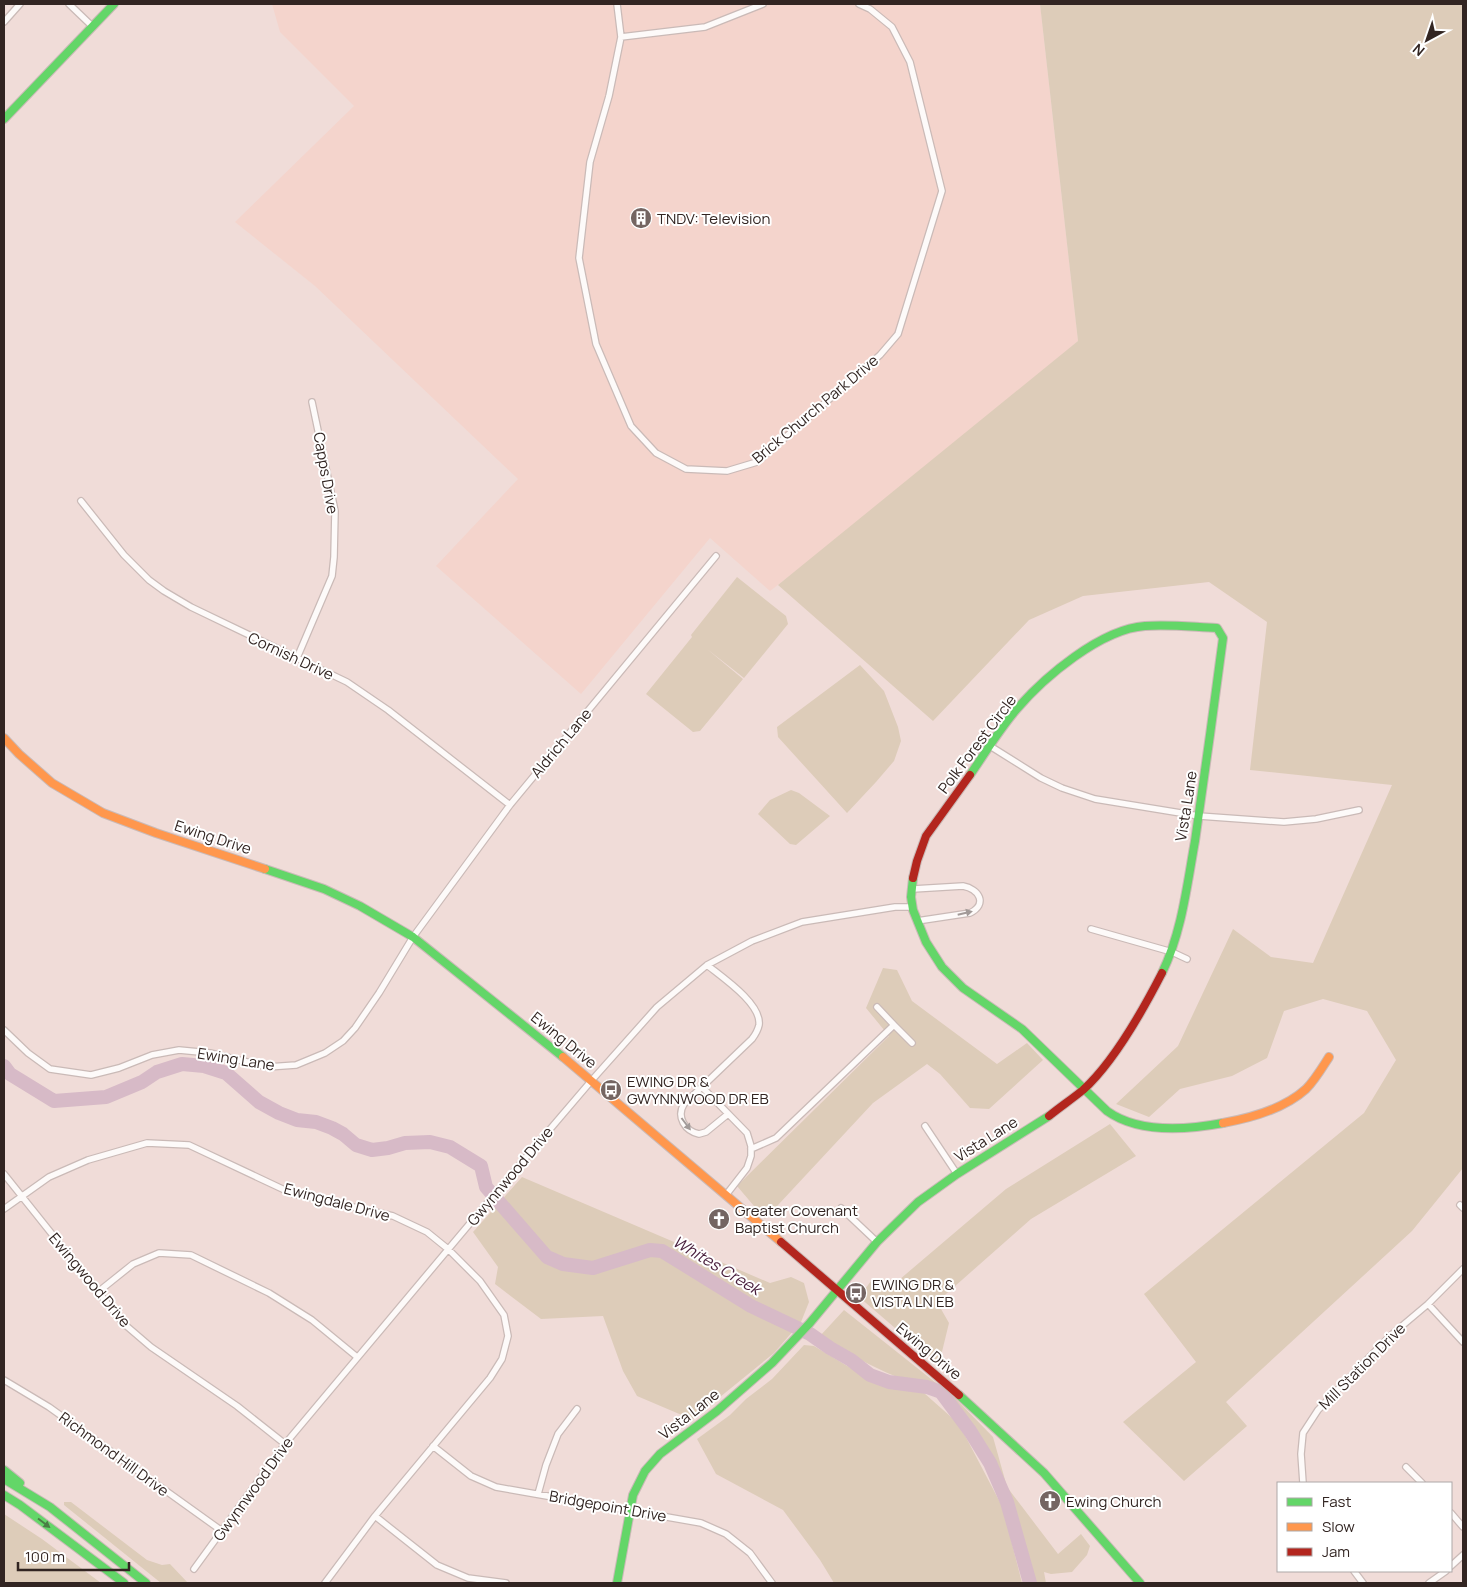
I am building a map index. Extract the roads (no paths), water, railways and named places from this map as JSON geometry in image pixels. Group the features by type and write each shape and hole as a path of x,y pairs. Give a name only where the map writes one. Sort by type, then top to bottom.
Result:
{"main road":[{"path":"4,119 114,4"},
{"name":"Polk Forest Circle","path":"1223,638 1217,628 1144,626 1118,632 1082,652 1052,675 1016,710 926,836 918,857 912,907 933,956 941,967 962,987 1010,1019 1104,1108 1115,1117 1126,1122 1163,1129 1194,1128 1244,1118 1284,1103 1300,1094 1312,1082 1329,1057"},
{"name":"Vista Lane","path":"617,1583 633,1496 645,1471 660,1454 717,1411 772,1364 809,1324 877,1242 918,1202 957,1174 1048,1117 1084,1089 1110,1059 1145,1007 1172,952 1186,894 1223,638"},
{"name":"Ewing Drive","path":"4,738 52,784 103,813 156,833 324,889 368,910 413,936 592,1080 955,1391 1044,1473 1140,1583"},
{"path":"4,1470 146,1583"},
{"path":"4,1479 50,1506"},
{"path":"4,1496 124,1583"}],"street":[{"path":"4,22 20,4"},
{"path":"68,4 92,26"},
{"name":"Brick Church Park Drive","path":"616,4 621,37 610,96 590,162 579,258 596,344 630,426 656,453 686,469 727,471 757,462 880,355 898,334 942,191 910,62 892,27 870,9 859,4"},
{"path":"621,37 705,27 763,4"},
{"name":"Capps Drive","path":"297,658 332,576 334,558 335,511 312,402"},
{"name":"Cornish Drive","path":"81,501 124,556 143,575 164,591 191,607 347,682 388,710 510,805"},
{"name":"Aldrich Lane","path":"413,936 510,805 716,556"},
{"path":"990,746 1041,778 1062,788 1094,799 1198,816 1284,822 1316,819 1359,810"},
{"path":"913,889 963,886 977,892 980,899 976,910 970,913 917,921"},
{"name":"Gwynnwood Drive","path":"194,1570 285,1444 502,1185 657,1007 707,965 752,941 802,922 895,907 912,907"},
{"path":"1091,929 1172,952 1187,960"},
{"name":"Ewing Lane","path":"4,1030 28,1053 50,1069 60,1072 92,1075 119,1068 152,1055 179,1050 210,1053 268,1068 296,1065 325,1053 343,1041 355,1028 379,993 413,936"},
{"path":"707,965 748,1000 758,1018 759,1026 752,1039 684,1104 680,1111 681,1118 687,1128 699,1134 706,1132 728,1114"},
{"path":"877,1007 912,1043"},
{"path":"751,1149 776,1138 894,1026"},
{"path":"702,1087 747,1133 751,1149 747,1168 726,1195"},
{"path":"925,1126 957,1174"},
{"name":"Ewingdale Drive","path":"4,1209 48,1177 88,1160 147,1143 189,1145 291,1193 393,1216 427,1232 448,1249 480,1281 504,1315 508,1336 502,1359 490,1378 375,1516 325,1583"},
{"name":"Ewingwood Drive","path":"4,1174 123,1323 151,1347 237,1406 285,1444"},
{"path":"841,1208 877,1242"},
{"path":"98,1292 133,1264 159,1253 192,1255 269,1293 312,1320 357,1357"},
{"name":"Mill Station Drive","path":"1303,1482 1301,1454 1303,1433 1318,1410 1390,1336 1428,1304 1463,1269"},
{"path":"1428,1304 1463,1342"},
{"name":"Richmond Hill Drive","path":"4,1380 49,1407 222,1531"},
{"path":"538,1494 546,1465 558,1434 577,1409"},
{"name":"Bridgepoint Drive","path":"433,1446 471,1476 496,1487 701,1523 726,1534 750,1554 772,1583"},
{"path":"1406,1467 1421,1482"},
{"path":"1452,1515 1463,1527"},
{"path":"375,1516 437,1565 468,1578 506,1583"},
{"path":"1452,1565 1463,1555"},
{"path":"1355,1572 1363,1583"},
{"path":"1429,1583 1445,1572"}],"waterway":[{"name":"Whites Creek","path":"4,1066 10,1074 54,1101 106,1097 142,1082 157,1072 182,1064 204,1066 226,1073 259,1102 279,1113 297,1120 316,1122 332,1128 356,1145 372,1150 405,1143 430,1142 450,1147 481,1166 486,1187 547,1257 563,1264 593,1268 650,1250 662,1251 751,1306 810,1334 851,1360 870,1375 889,1382 927,1387 941,1392 970,1431 990,1463 1007,1502 1030,1583"},
{"name":"Whites Creek","path":"4,1075 10,1074"}],"place":[{"name":"TNDV: Television","path":"641,218"},
{"name":"EWING DR & GWYNNWOOD DR EB","path":"611,1090"},
{"name":"Greater Covenant Baptist Church","path":"719,1219"},
{"name":"EWING DR & VISTA LN EB","path":"856,1293"},
{"name":"Ewing Church","path":"1050,1501"}]}
